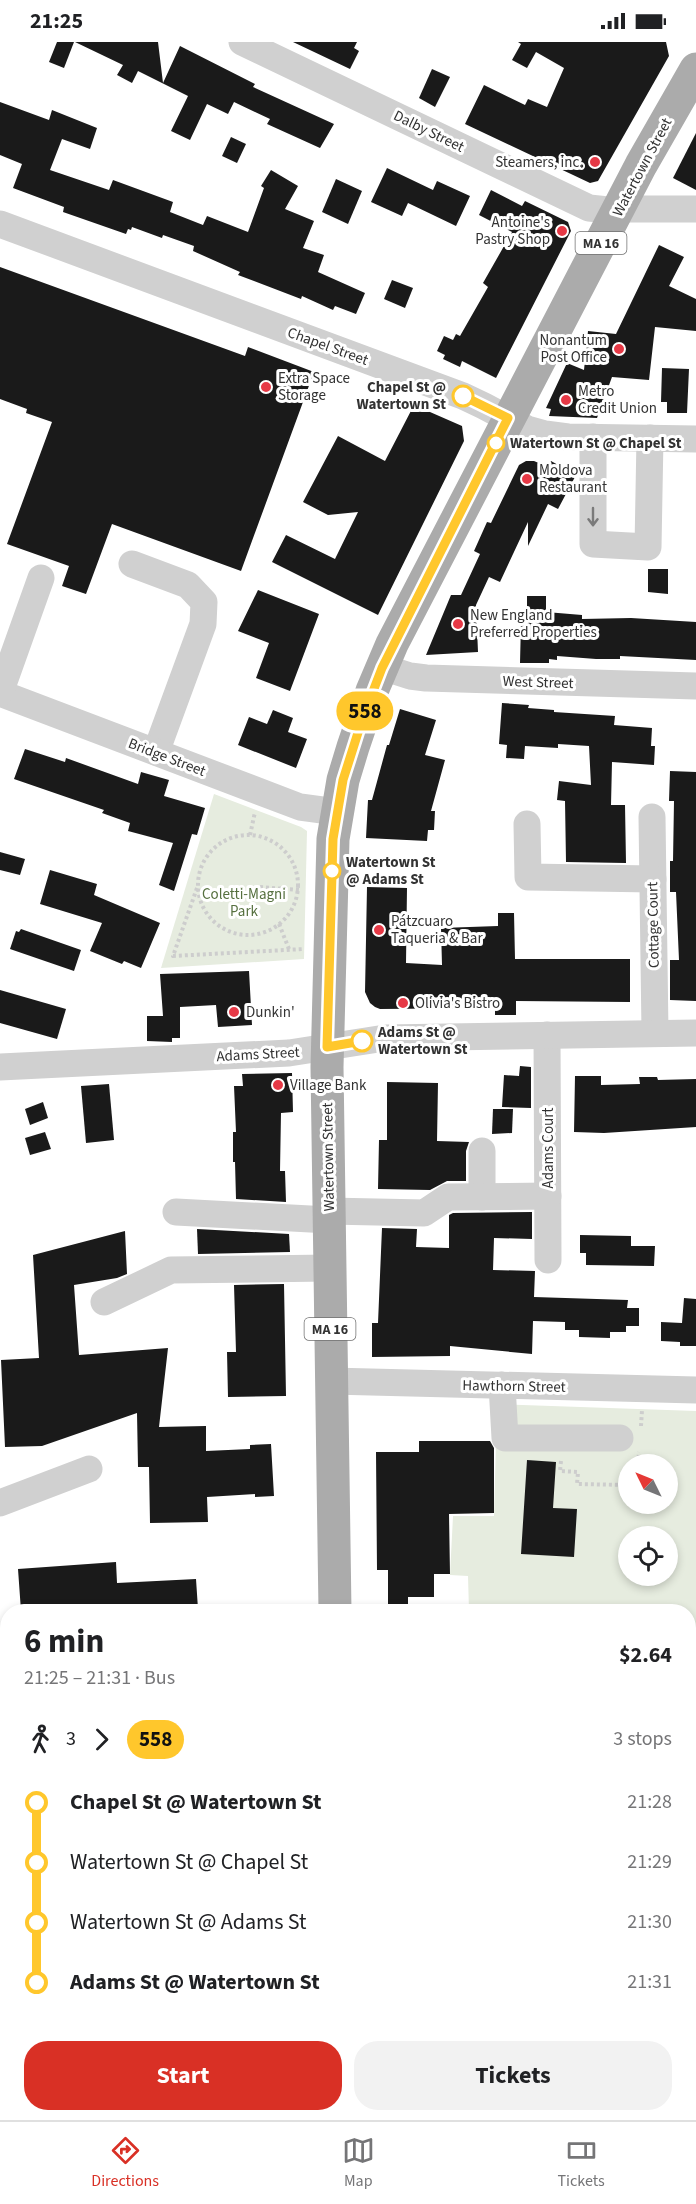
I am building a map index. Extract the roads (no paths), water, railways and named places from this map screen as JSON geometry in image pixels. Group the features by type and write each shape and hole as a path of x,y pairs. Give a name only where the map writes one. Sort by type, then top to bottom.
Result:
{"main road":[{"name":"Watertown Street","path":"335,1604 327,1047 331,893 337,812 343,780 382,668 508,418 641,165 696,69"}],"street":[{"name":"Dalby Street","path":"242,42 589,208 696,209"},
{"name":"Chapel Street","path":"0,224 463,396 527,429 545,434 593,437 696,439"},
{"path":"593,437 593,544 648,547 650,438"},
{"path":"132,564 188,585 204,602 203,624 156,752"},
{"path":"0,693 41,578"},
{"name":"West Street","path":"382,668 426,678 696,686"},
{"name":"Bridge Street","path":"0,693 300,807 337,812"},
{"name":"Cottage Court","path":"652,817 655,1032"},
{"path":"527,824 528,877 653,879"},
{"name":"Adams Street","path":"0,1067 289,1053 385,1038 696,1033"},
{"name":"Adams Court","path":"547,1035 548,1260"},
{"path":"482,1151 482,1197"},
{"path":"176,1212 329,1215 424,1213 448,1197 548,1196"},
{"path":"104,1302 171,1270 330,1268"},
{"name":"Hawthorn Street","path":"331,1381 696,1390"},
{"path":"502,1385 505,1438 620,1438"},
{"path":"0,1503 89,1469"}],"place":[{"name":"Steamers, inc.","path":"595,162"},
{"name":"Antoine's Pastry Shop","path":"562,231"},
{"name":"Nonantum Post Office","path":"619,349"},
{"name":"Extra Space Storage","path":"266,387"},
{"name":"Chapel St @ Watertown St","path":"463,396"},
{"name":"Metro Credit Union","path":"566,400"},
{"name":"Watertown St @ Chapel St","path":"496,443"},
{"name":"Moldova Restaurant","path":"527,479"},
{"name":"New England Preferred Properties","path":"458,624"},
{"name":"Watertown St @ Adams St","path":"332,871"},
{"name":"Pátzcuaro Taqueria & Bar","path":"379,930"},
{"name":"Olivia's Bistro","path":"403,1003"},
{"name":"Dunkin'","path":"234,1012"},
{"name":"Adams St @ Watertown St","path":"362,1041"},
{"name":"Village Bank","path":"278,1085"}],"park label":[{"name":"Coletti-Magni Park","path":"244,902"}]}
